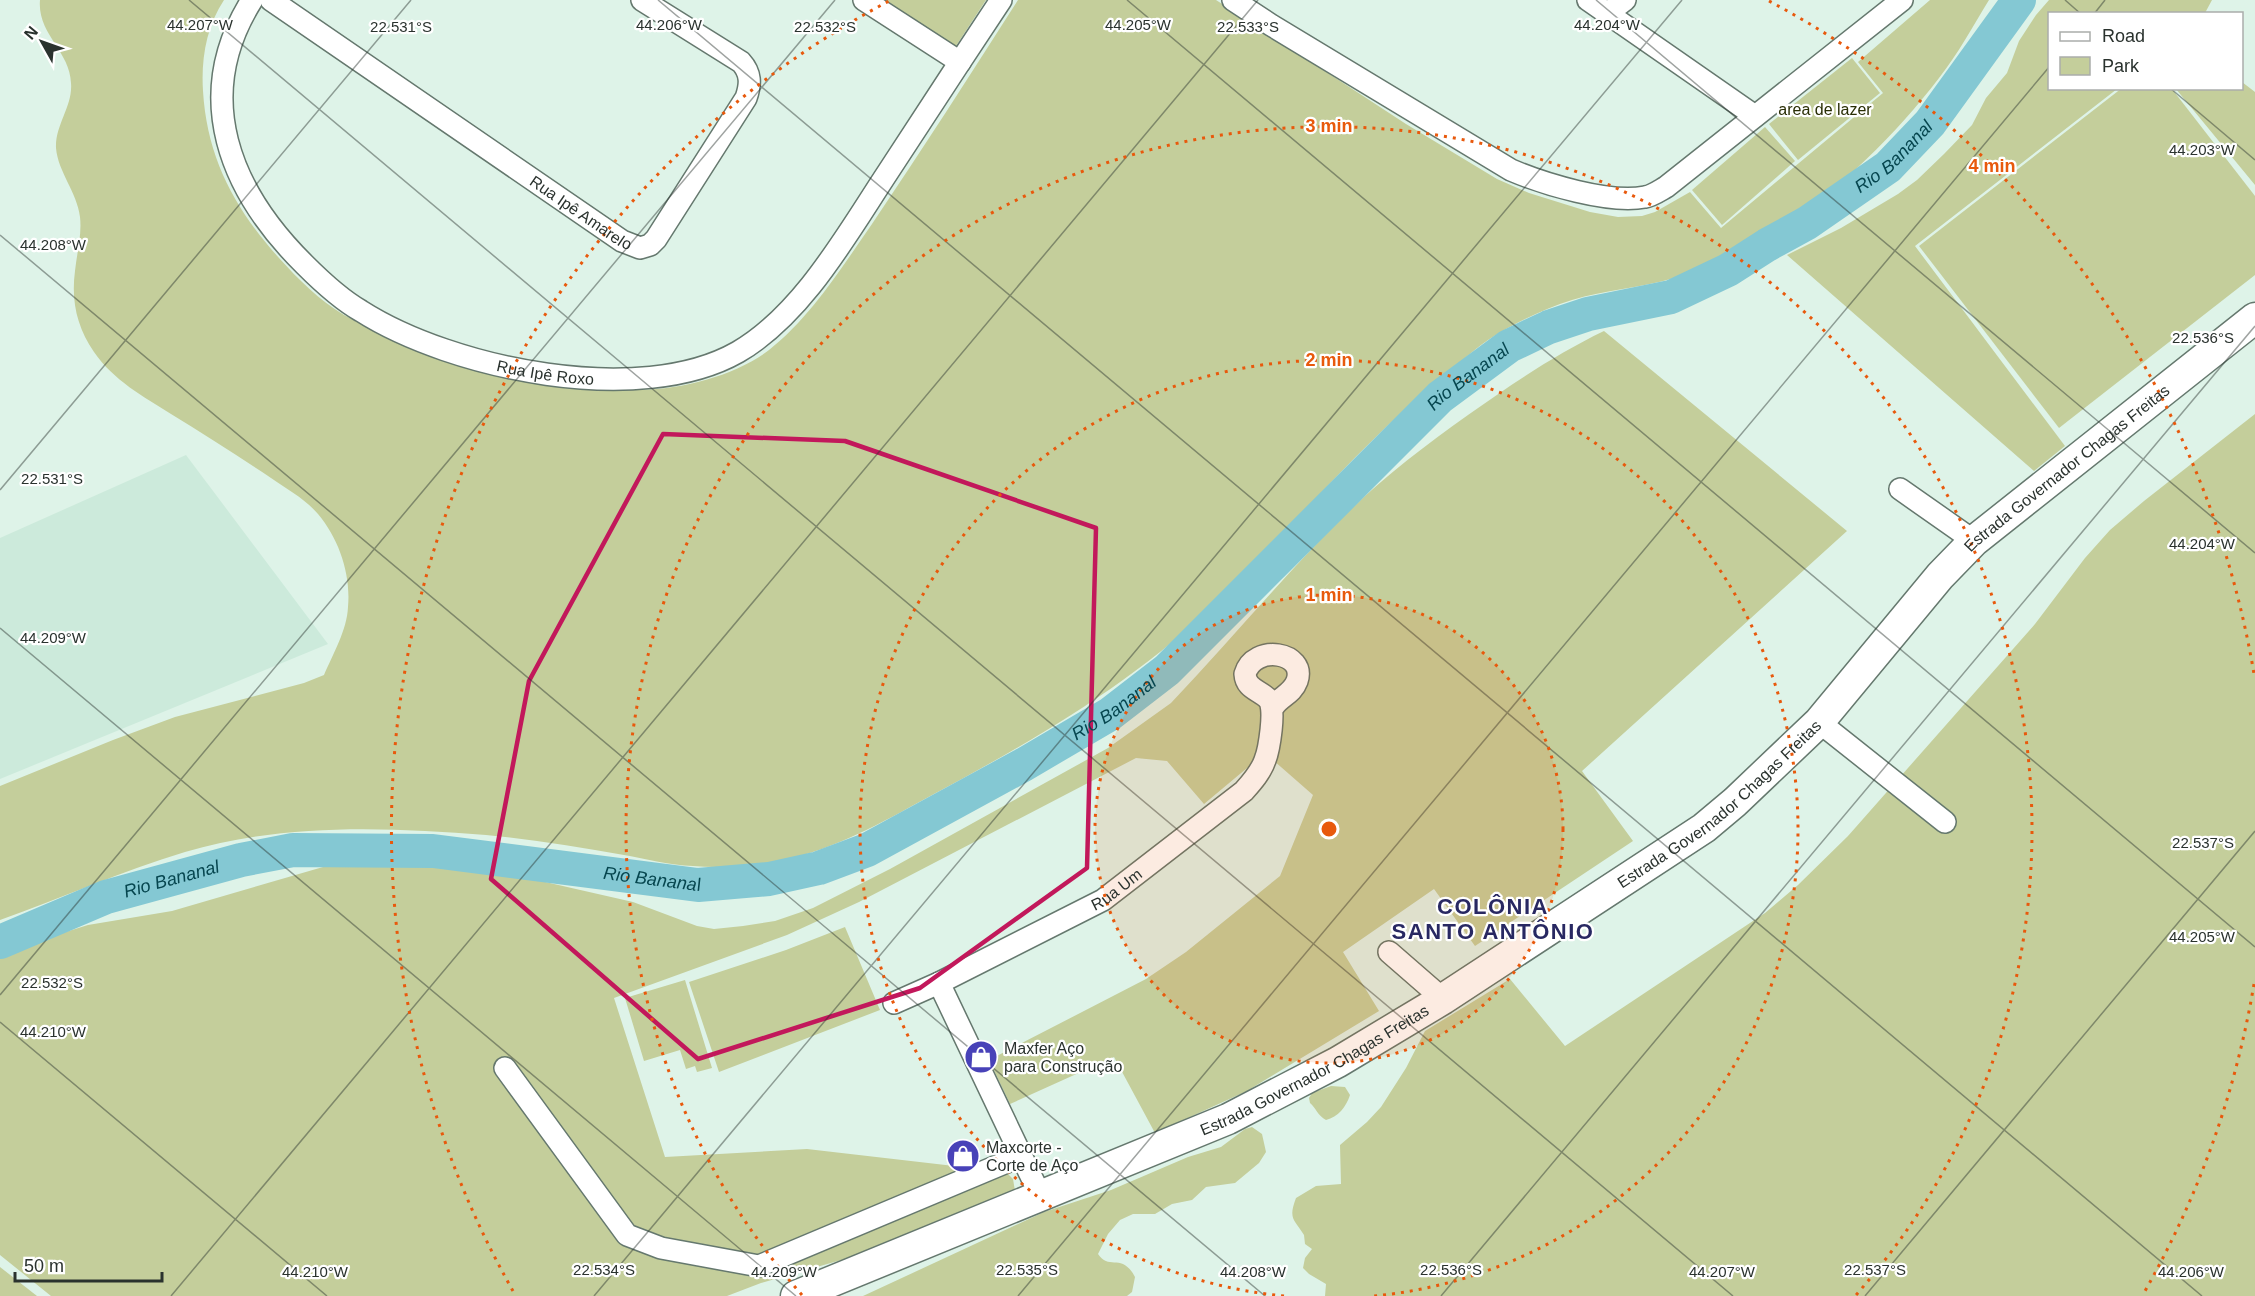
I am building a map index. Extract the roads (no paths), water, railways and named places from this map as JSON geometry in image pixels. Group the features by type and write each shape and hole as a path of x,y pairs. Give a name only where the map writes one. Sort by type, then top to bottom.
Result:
{"main road":[{"name":"Estrada Governador Chagas Freitas","path":"796,1296 1228,1119 1338,1062 1443,999 1704,828 1765,776 1819,722 1940,576 1974,541 2255,318"}],"street":[{"name":"Rua Ipê Roxo","path":"252,0 230,45 222,75 222,113 228,147 240,181 269,225 292,252 324,284 361,312 436,348 491,364 570,378 627,379 690,370 714,363 734,354 761,336 787,313 843,240 1000,0"},
{"name":"Rua Ipê Amarelo","path":"271,0 622,241 640,248 650,245 656,239 746,98 750,80 741,62 642,0"},
{"path":"864,0 960,62"},
{"path":"1233,0 1511,170 1548,183 1623,199 1648,196 1658,192 1902,0"},
{"path":"1588,0 1616,6 1755,116"},
{"path":"1900,489 1974,541"},
{"name":"Rua Um","path":"894,1003 939,983 1103,900 1244,791 1260,771 1266,758 1273,708"},
{"path":"1819,722 1945,822"},
{"path":"1389,952 1443,999"},
{"path":"939,983 1041,1197"},
{"path":"505,1068 627,1235 661,1248 759,1266 1022,1156"}],"waterway":[{"name":"Rio Bananal","path":"0,942 106,897 241,860 293,850 433,851 698,885 769,879 819,868 867,850 1023,765 1110,714 1167,670 1440,397 1509,346 1549,327 1588,314 1671,297 1728,270 1807,223 1888,167 1930,123 2019,0"}],"place":[{"name":"Maxfer Aço para Construção","path":"981,1057"},
{"name":"Maxcorte - Corte de Aço","path":"963,1156"}],"district":[{"name":"COLÔNIA SANTO ANTÔNIO","path":"1493,918"}],"park label":[{"name":"area de lazer","path":"1825,109"}]}
